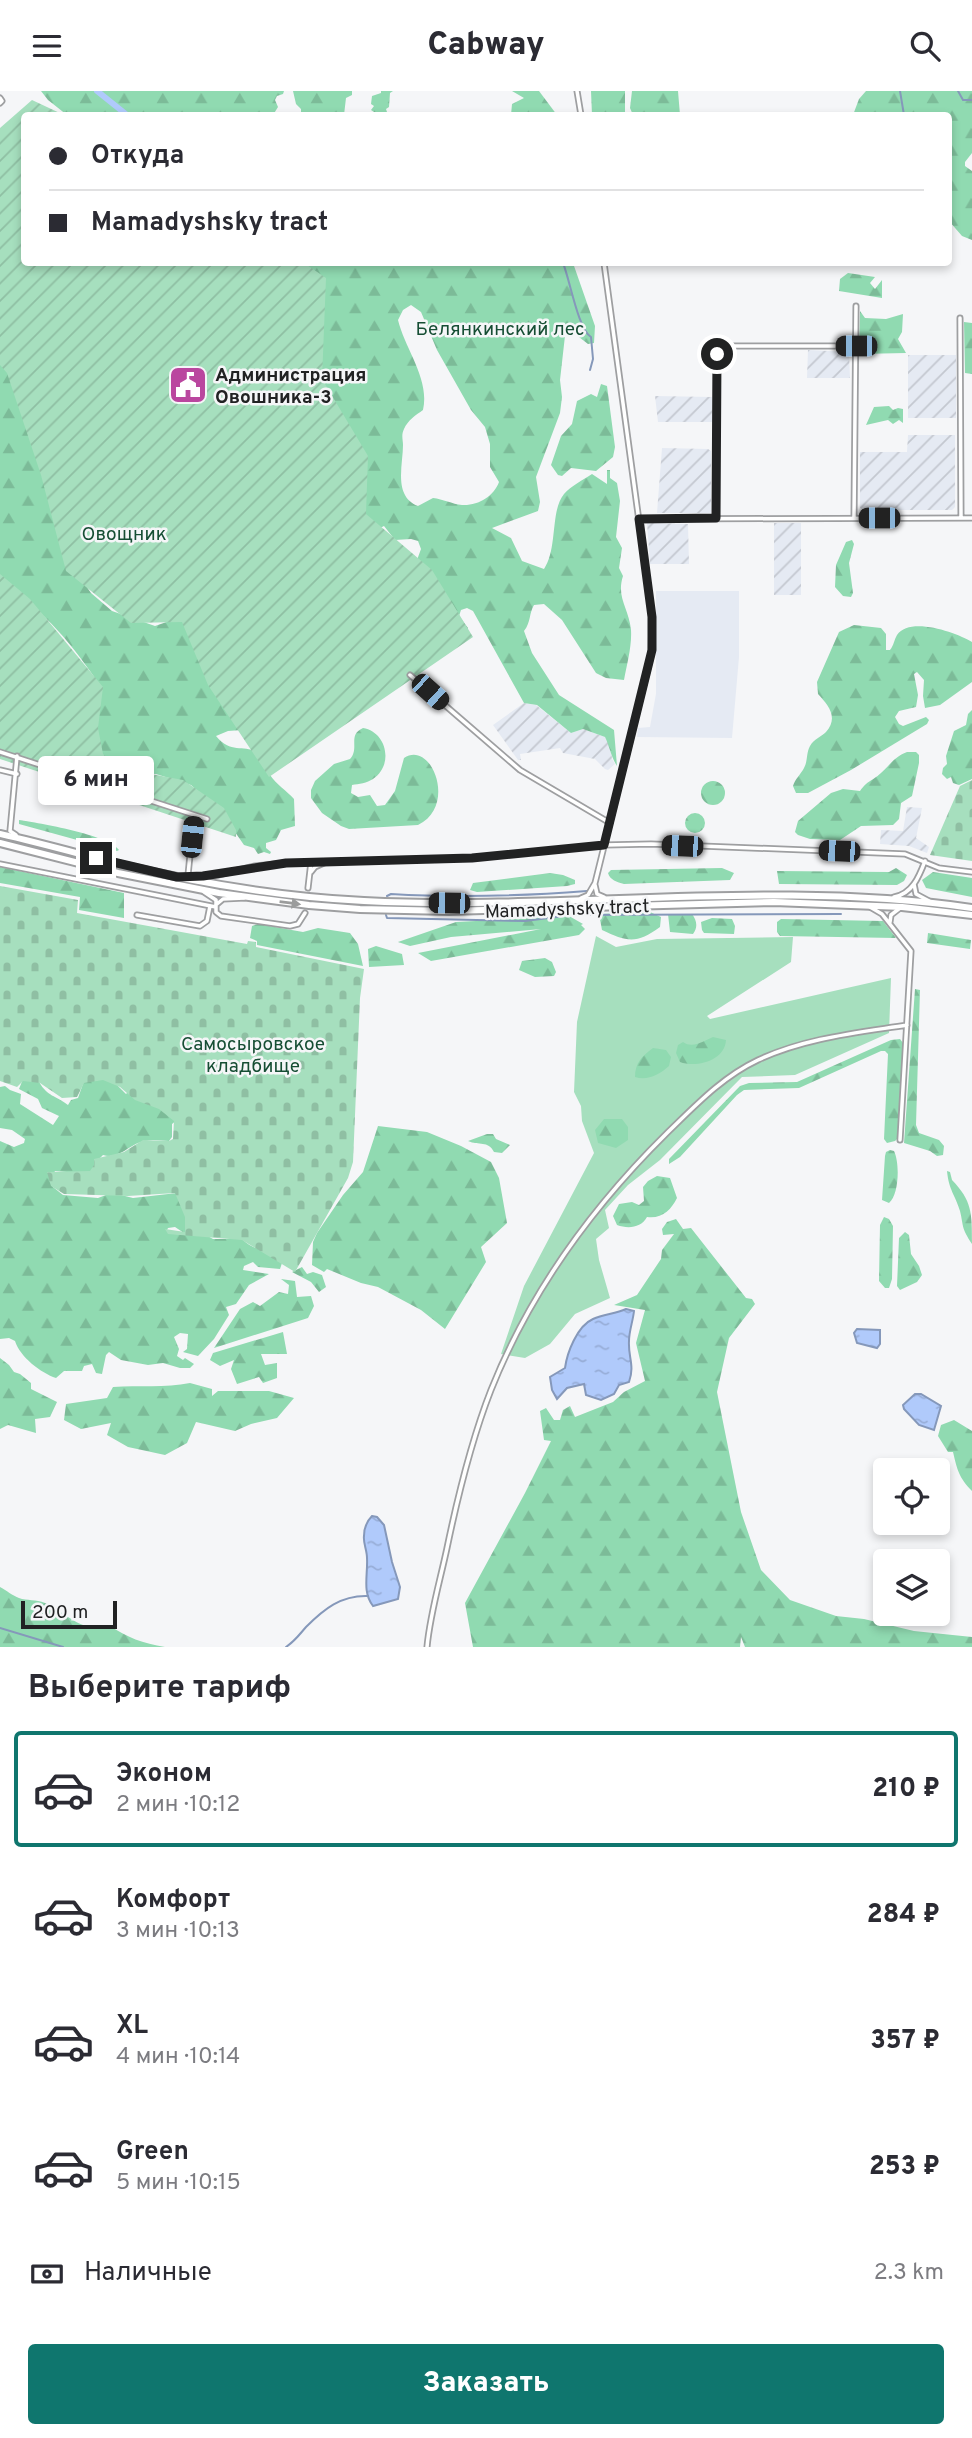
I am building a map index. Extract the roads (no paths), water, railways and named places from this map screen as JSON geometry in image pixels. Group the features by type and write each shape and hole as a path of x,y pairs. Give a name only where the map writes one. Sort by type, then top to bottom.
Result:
{"main road":[{"name":"Mamadyshsky tract","path":"0,833 177,877 265,891 361,901 449,903 762,896 887,899 972,908"},
{"name":"Mamadyshsky tract","path":"0,843 118,873 199,889 309,905 400,911 579,909 774,902 902,907 972,915"}],"street":[{"path":"577,91 580,112"},
{"path":"570,901 587,897 595,883 652,650 652,617 604,266"},
{"path":"854,518 856,306"},
{"path":"960,317 961,517"},
{"path":"716,518 717,359 720,348 856,346"},
{"path":"639,519 972,517"},
{"path":"410,675 520,770 610,824"},
{"path":"0,752 207,819"},
{"path":"16,756 17,774 10,824 12,833 24,840"},
{"path":"0,770 17,774"},
{"path":"188,875 194,815"},
{"path":"0,833 10,824"},
{"path":"177,877 218,875 271,864 472,858 604,845 892,853 912,855 939,867 972,873"},
{"path":"310,874 315,867 330,861"},
{"path":"887,899 902,896 915,882 925,861"},
{"path":"308,888 311,862"},
{"path":"0,864 209,906 216,905 223,899 248,897"},
{"path":"915,882 916,894 933,902"},
{"path":"595,883 598,895 614,899"},
{"path":"199,889 212,896 216,912 221,916 285,926 298,924 305,913"},
{"path":"865,905 882,914 911,951 900,1140"},
{"path":"137,915 201,926 207,921 209,906"},
{"path":"890,922 891,915 902,907"},
{"path":"427,1647 456,1504 479,1422 535,1299 592,1215 649,1151 717,1085 757,1061 805,1041 907,1025"}],"water":[{"path":"626,1309 634,1311 629,1337 629,1382 619,1385 614,1394 601,1400 586,1395 584,1384 567,1388 557,1399 550,1377 565,1368 568,1355 582,1327 593,1319"},
{"path":"857,1329 880,1330 880,1344 877,1348 857,1343 854,1333"},
{"path":"915,1394 921,1394 941,1406 934,1430 919,1425 904,1409 903,1405"},
{"path":"372,1516 377,1517 384,1525 400,1587 398,1599 373,1606 367,1589 364,1539 366,1525"}],"waterway":[{"path":"97,91 123,112"},
{"path":"900,91 904,112"},
{"path":"958,91 963,100 972,100"},
{"path":"564,266 578,315 591,337 593,359 590,370"},
{"path":"387,896 489,896 587,891"},
{"path":"386,915 387,918 525,921 572,915 841,914"},
{"path":"286,1647 334,1604 349,1598 368,1596"},
{"path":"0,1628 63,1647"}],"place":[{"name":"Администрация Овошника-3","path":"188,385"}],"park label":[{"name":"Белянкинский лес","path":"500,328"},
{"name":"Овощник","path":"124,533"},
{"name":"Самосыровское кладбище","path":"253,1054"}]}
